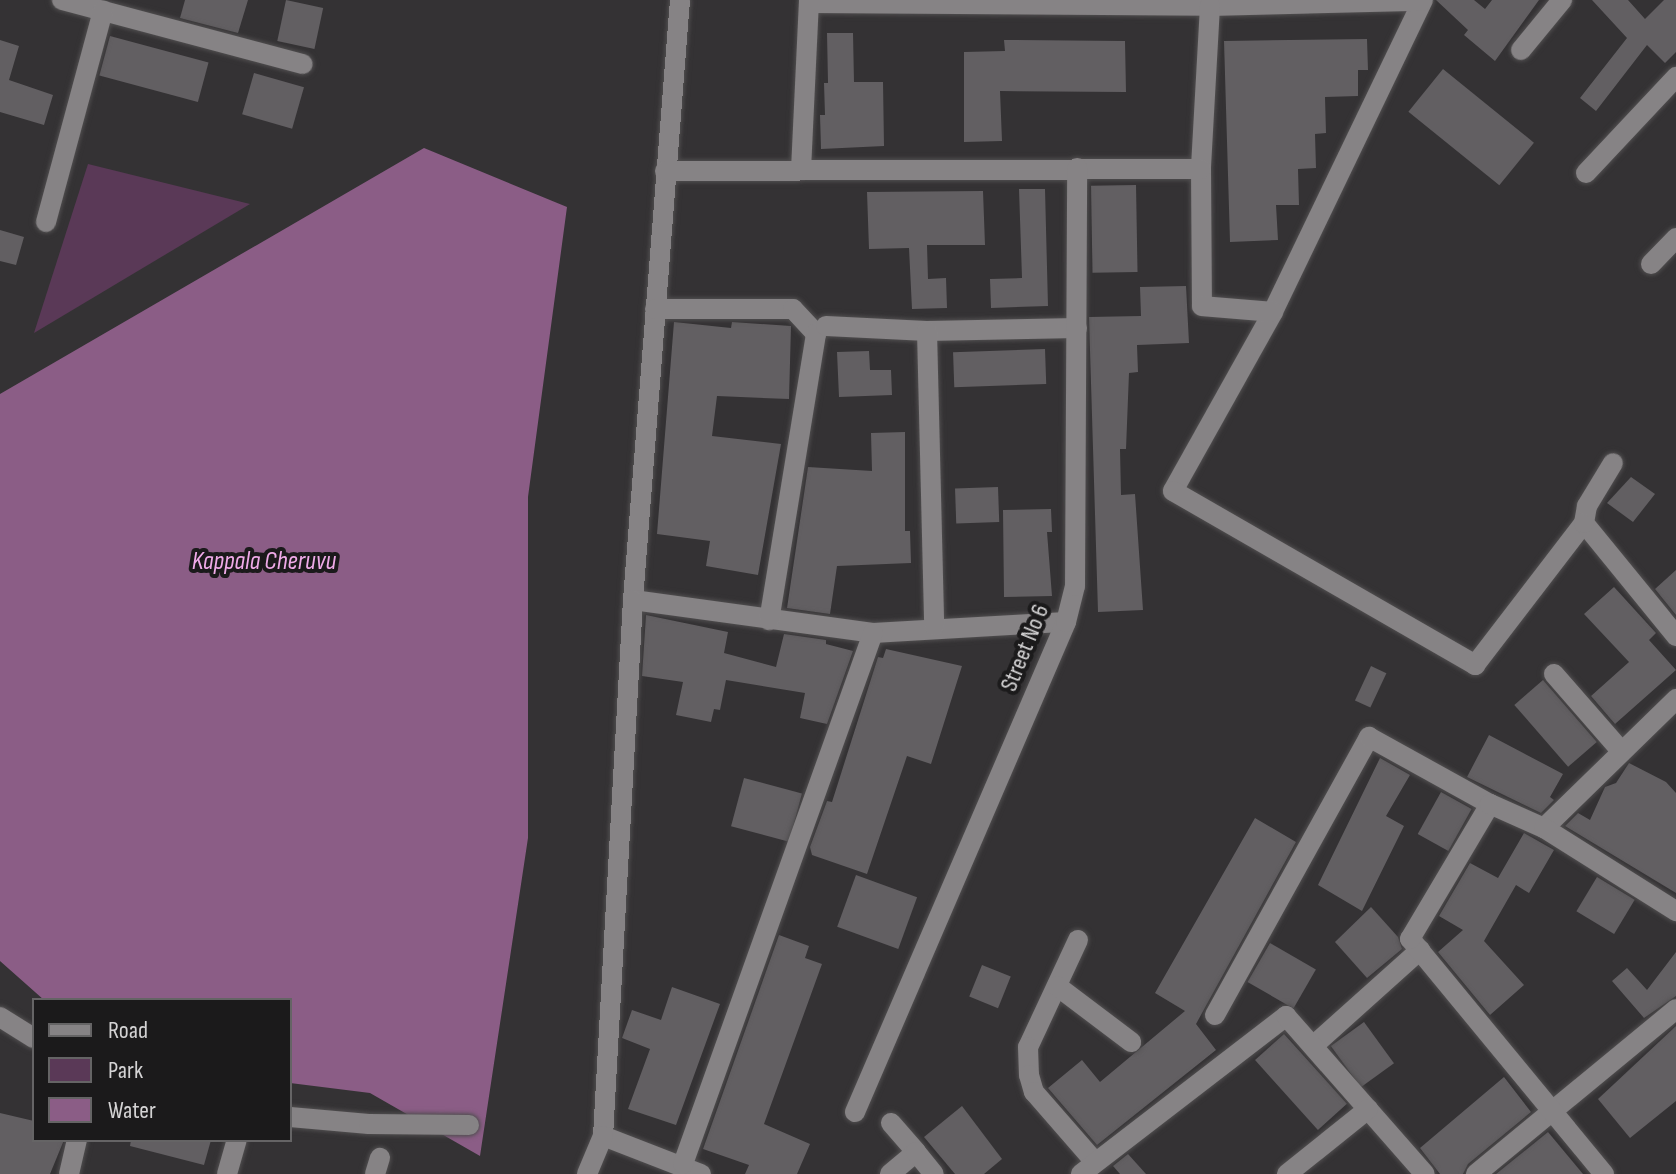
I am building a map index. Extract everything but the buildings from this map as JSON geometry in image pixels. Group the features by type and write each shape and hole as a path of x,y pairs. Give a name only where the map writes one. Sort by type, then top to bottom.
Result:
{"street":[{"path":"62,0 303,64"},
{"path":"587,1174 603,1136 633,600 680,0"},
{"path":"1521,50 1562,0"},
{"path":"801,170 809,2 1210,6 1422,1 1273,312 1173,491 1475,665 1584,523 1587,506 1613,463"},
{"path":"1210,6 1201,169 1202,306 1273,312"},
{"path":"46,222 103,11"},
{"path":"1586,173 1676,77"},
{"name":"Street No 6","path":"855,1112 1066,622 1075,586 1077,168"},
{"path":"665,171 1201,169"},
{"path":"1651,264 1676,238"},
{"path":"655,309 793,309 816,334 769,620"},
{"path":"826,326 927,331 1077,328"},
{"path":"927,331 934,626"},
{"path":"1584,523 1676,636"},
{"path":"633,600 873,633 934,626 1066,622"},
{"path":"603,1136 692,1169 873,633"},
{"path":"1554,674 1622,752"},
{"path":"1544,828 1676,699"},
{"path":"1215,1015 1369,737 1490,804 1544,828 1676,911"},
{"path":"1490,804 1410,939 1604,1174"},
{"path":"1078,940 1028,1047 1029,1075 1034,1092 1088,1168 1286,1016 1425,1174"},
{"path":"1313,1046 1420,950"},
{"path":"1057,986 1131,1042"},
{"path":"1476,1174 1676,1009"},
{"path":"0,1017 32,1037"},
{"path":"1287,1174 1368,1109"},
{"path":"292,1117 369,1124 469,1125"},
{"path":"891,1123 934,1174"},
{"path":"69,1174 77,1142"},
{"path":"227,1174 236,1142"},
{"path":"890,1174 916,1152"}],"green space":[{"path":"88,164 250,204 34,333"}],"water":[{"name":"Kappala Cheruvu","path":"424,148 567,207 528,497 528,838 480,1156 370,1093 292,1083 292,998 42,998 0,961 0,394"}]}
